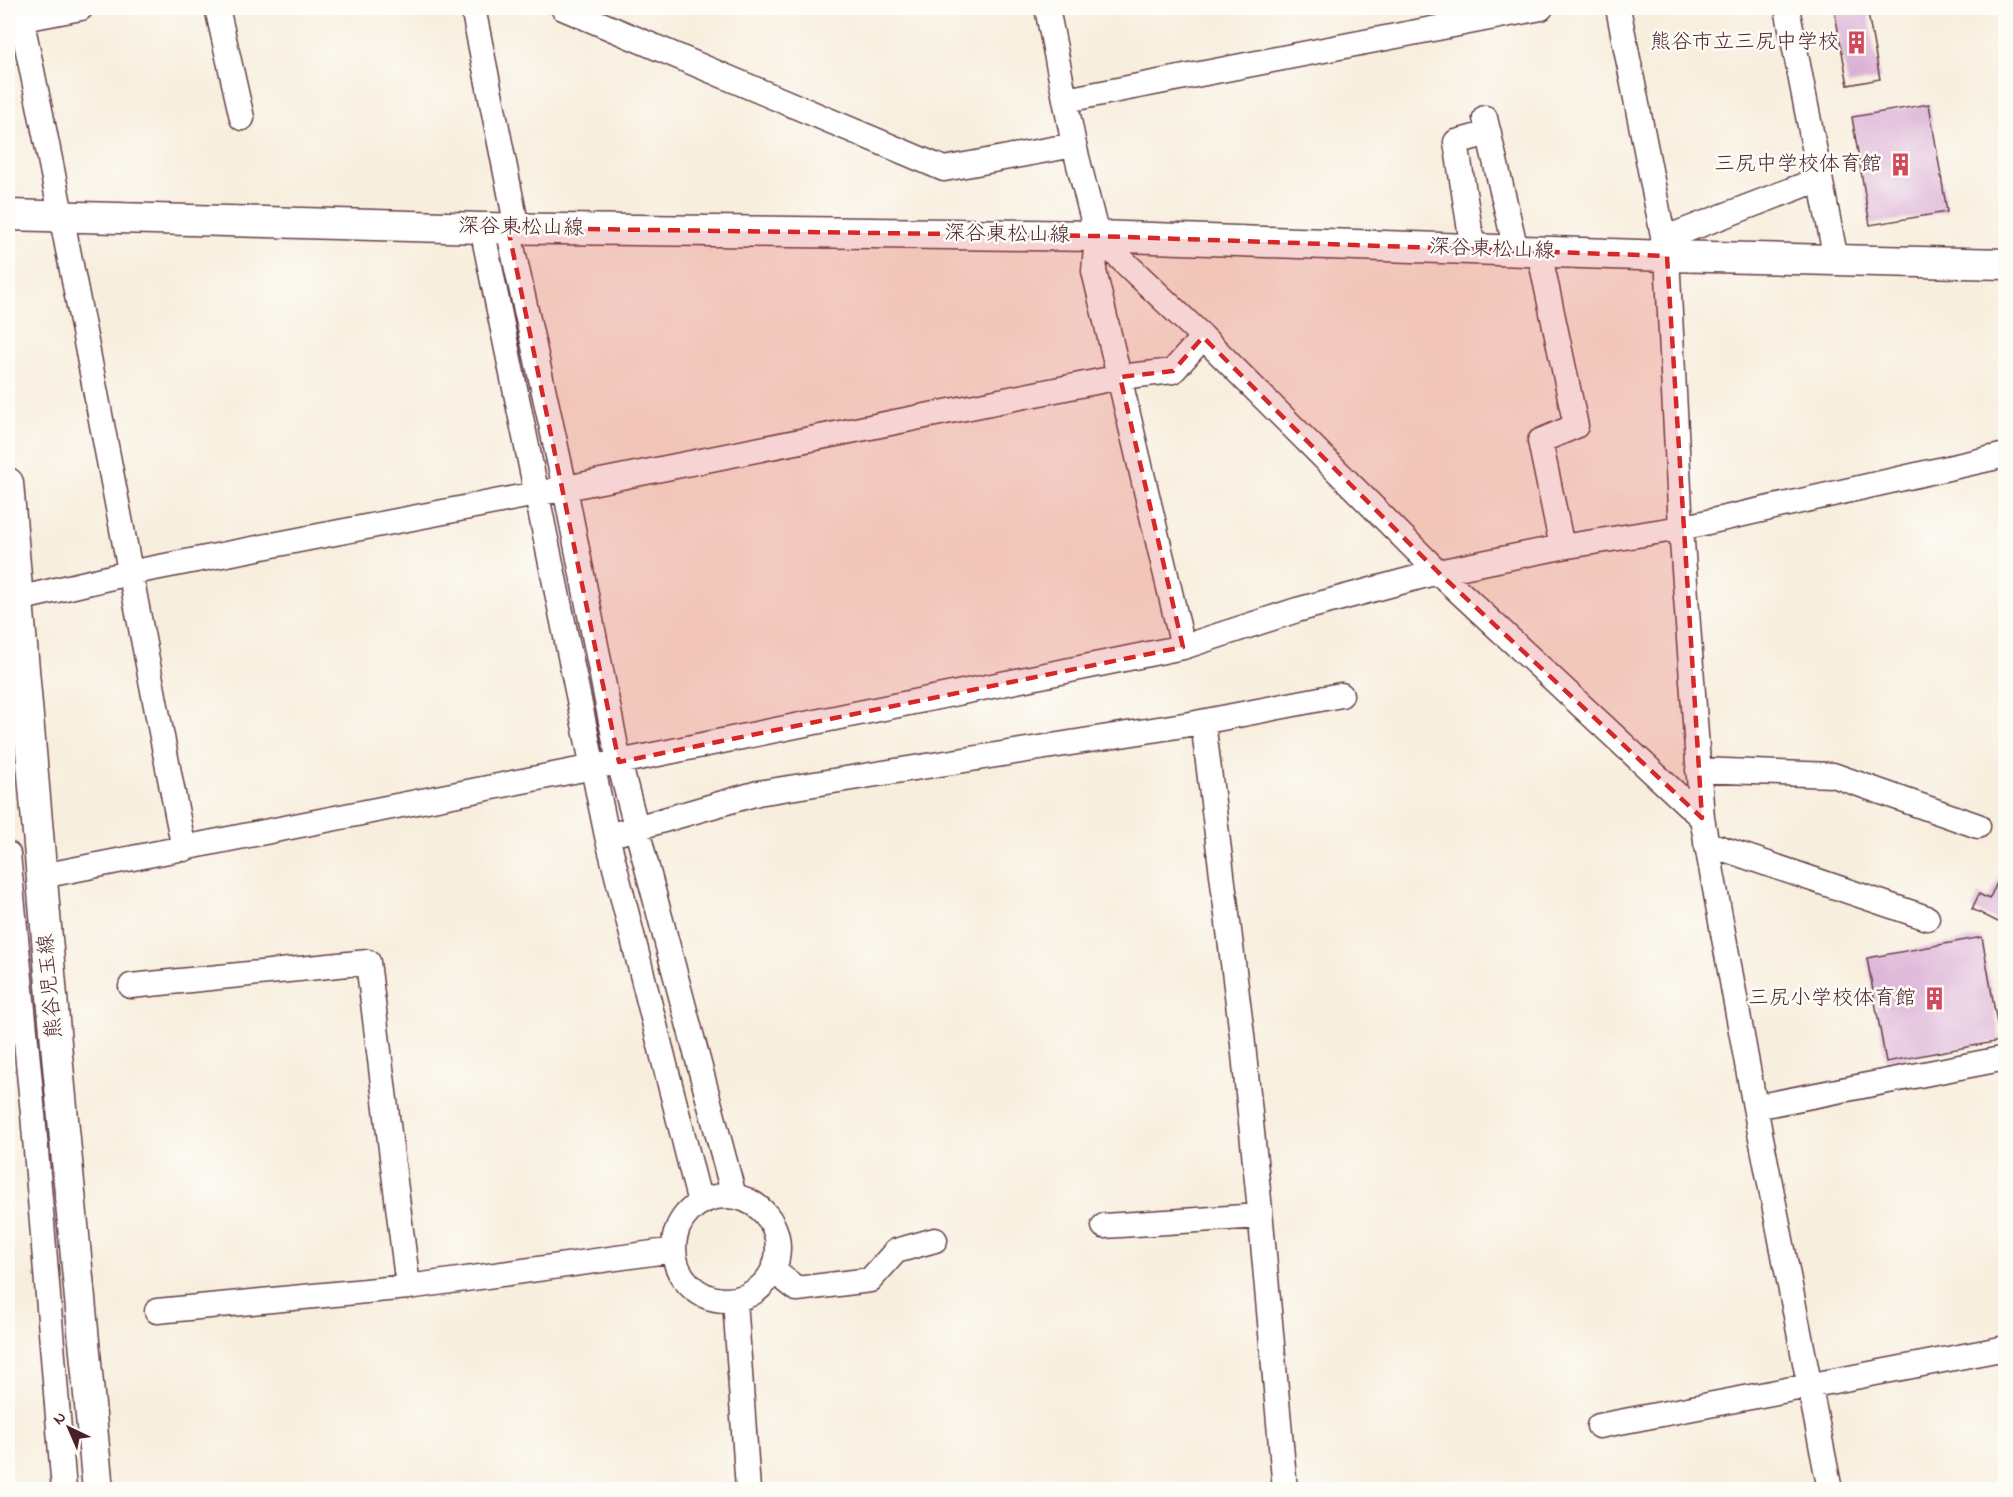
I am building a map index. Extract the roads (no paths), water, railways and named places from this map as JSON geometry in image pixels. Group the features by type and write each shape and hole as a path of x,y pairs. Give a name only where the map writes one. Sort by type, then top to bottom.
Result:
{"main road":[{"name":"深谷東松山線","path":"8,215 502,228 1097,236 1527,251 1665,247 1836,260 2006,264"},
{"name":"熊谷児玉線","path":"8,483 57,1055 98,1490"}],"street":[{"path":"81,8 16,16 62,216 184,849"},
{"path":"217,8 242,118"},
{"path":"473,8 536,494 607,836 700,1203"},
{"path":"563,8 944,169 1074,145"},
{"path":"1047,8 1074,145 1097,236 1094,271 1183,647"},
{"path":"1066,100 1541,8"},
{"path":"1618,8 1665,247 1681,528 1702,818 1755,1107 1830,1490"},
{"path":"1787,8 1836,260"},
{"path":"1473,249 1456,142 1487,125 1527,251 1576,426 1540,441 1562,547"},
{"path":"1665,247 1820,179"},
{"path":"502,228 565,488 619,762 734,1196"},
{"path":"1097,236 1203,337 1438,572 1702,818"},
{"path":"18,599 129,573 1120,377 1173,371 1203,337"},
{"path":"42,876 592,768 1183,647 1297,610 1438,572 1562,547 1681,528 2006,455"},
{"path":"607,836 758,793 1203,722 1341,695"},
{"path":"1203,722 1242,1035 1285,1490"},
{"path":"1698,770 1833,775 1978,826"},
{"path":"1706,843 1927,918"},
{"path":"8,854 17,1057 34,1126 63,1490"},
{"path":"131,986 368,962 408,1287"},
{"path":"17,1057 57,1055"},
{"path":"1755,1107 2006,1058"},
{"path":"734,1196 756,1205 773,1223 778,1239 779,1255 774,1271 765,1285 751,1295 735,1300 717,1300 700,1294 687,1283 677,1268 674,1250 675,1236 680,1222 700,1203 717,1197 734,1196"},
{"path":"1104,1226 1260,1216"},
{"path":"774,1271 797,1289 870,1280 896,1251 935,1240"},
{"path":"157,1311 408,1287 674,1250"},
{"path":"735,1300 748,1490"},
{"path":"1599,1426 2006,1348"}],"place":[{"name":"熊谷市立三尻中学校","path":"1857,43"},
{"name":"三尻中学校体育館","path":"1900,165"},
{"name":"三尻小学校体育館","path":"1934,999"}]}
